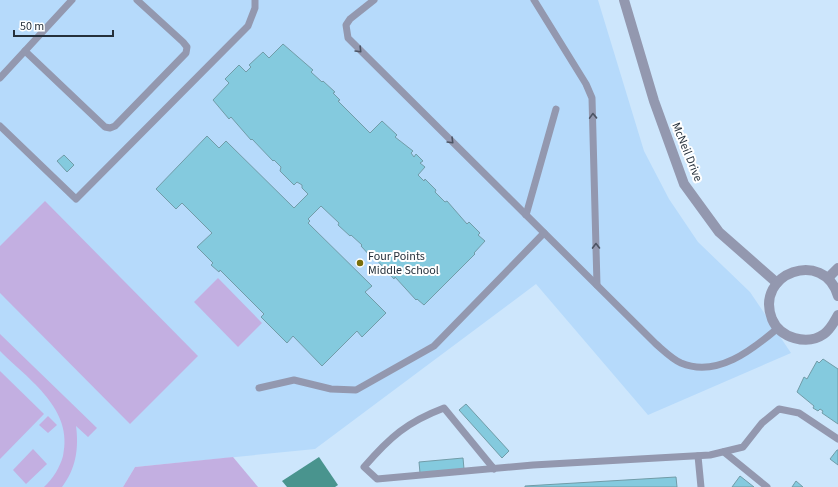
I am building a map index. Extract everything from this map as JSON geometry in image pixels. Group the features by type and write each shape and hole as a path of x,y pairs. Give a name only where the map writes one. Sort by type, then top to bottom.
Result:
{"street":[{"name":"McNeil Drive","path":"624,0 654,101 684,184 719,232 776,283"},
{"path":"828,278 838,268"},
{"path":"838,296 836,288 828,278 818,272 807,269 795,270 776,283 771,294 769,307 772,319 778,328 789,336 806,339 824,334 835,328 838,315"}],"lane":[{"path":"0,78 72,0"},
{"path":"25,51 105,127 110,128 115,126 186,53 187,47 183,42 137,0"},
{"path":"0,126 76,199 248,26 254,13 255,0"},
{"path":"374,0 350,19 346,25 348,38 656,344 680,363 698,366 724,364 764,341 778,328"},
{"path":"534,0 586,84 592,98 597,285"},
{"path":"526,215 556,109"},
{"path":"259,388 294,380 330,389 356,390 434,346 544,232"},
{"path":"494,469 444,408 409,424 382,447 364,467 377,479 494,469 698,456 743,447 762,423 780,409 799,413 838,439"},
{"path":"724,452 767,487"},
{"path":"698,456 701,487"}],"shaded area":[{"name":"Four Points Middle School","path":"0,0 598,0 644,151 669,199 698,242 750,292 791,353 648,415 536,284 315,449 135,467 123,487 0,487"},
{"path":"45,201 198,356 130,424 0,293 0,246"},
{"path":"218,278 262,323 238,347 194,302"},
{"path":"0,334 97,428 88,437 76,426 77,450 71,473 62,487 44,487 56,473 63,456 65,439 62,424 56,410 36,385 0,351"},
{"path":"0,371 44,414 0,459"},
{"path":"48,416 57,425 48,433 39,425"},
{"path":"33,449 47,464 26,484 13,470"},
{"path":"233,457 258,487 123,487 135,467"},
{"path":"319,457 338,485 335,487 287,487 282,481"}],"building":[{"path":"283,44 313,70 311,72 335,92 333,93 340,100 338,101 370,133 382,121 397,135 395,137 413,151 411,153 414,157 416,154 423,161 420,163 425,167 418,175 424,181 425,179 436,190 435,192 445,202 447,201 467,224 469,222 480,233 478,235 485,241 474,253 475,254 424,305 417,299 416,300 395,277 394,279 373,256 372,258 361,246 362,245 338,225 339,223 321,206 308,219 310,221 308,223 372,286 365,292 386,313 362,337 357,331 322,366 293,336 287,343 261,317 264,314 220,270 219,272 211,265 213,263 197,247 212,233 182,203 176,209 156,189 207,136 219,148 226,141 294,208 308,194 302,188 302,185 297,182 294,185 280,171 281,167 274,160 273,161 252,139 251,140 231,117 229,119 213,100 229,83 225,79 239,65 246,72 251,67 249,65 263,52 269,58"},
{"path":"64,155 74,165 67,172 57,161"},
{"path":"823,359 838,369 838,424 822,413 823,411 820,409 818,411 813,408 814,406 797,392 804,377 807,379 817,361 819,363"},
{"path":"466,404 509,451 502,458 459,410"},
{"path":"838,450 838,465 830,459"},
{"path":"463,458 464,469 420,473 419,462"},
{"path":"740,476 754,487 732,487"},
{"path":"676,477 677,487 525,487 525,486"},
{"path":"796,481 803,487 792,487"}],"place":[{"name":"Four Points Middle School","path":"360,263"}]}
